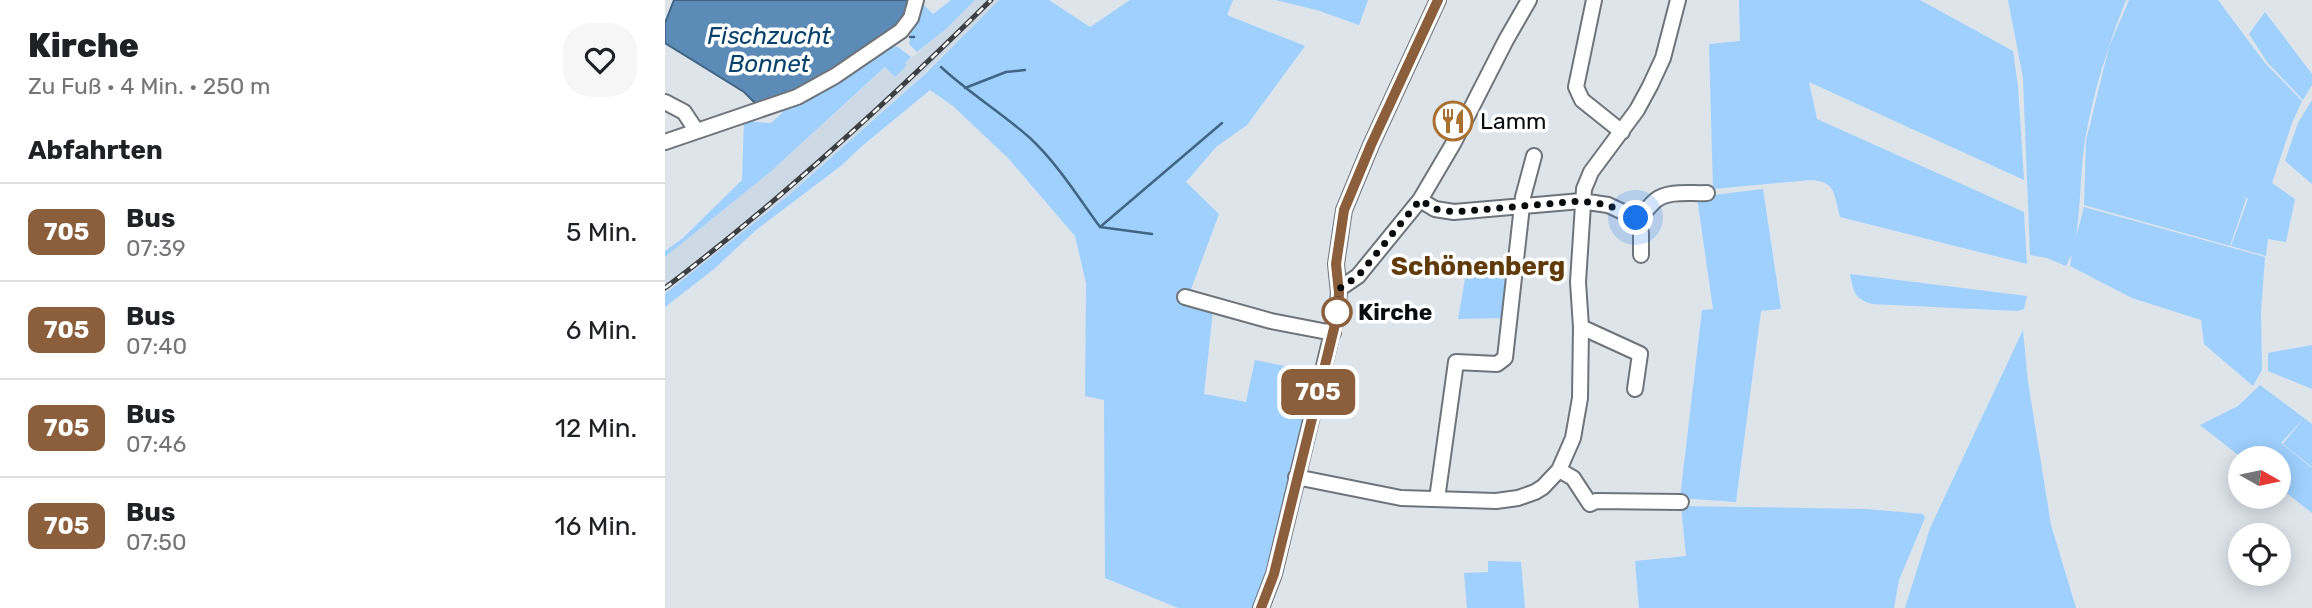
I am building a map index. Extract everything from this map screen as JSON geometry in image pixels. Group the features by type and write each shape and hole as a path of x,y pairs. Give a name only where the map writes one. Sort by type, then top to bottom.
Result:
{"street":[{"path":"665,142 797,97 835,76 896,36 911,18 916,0"},
{"path":"1261,608 1274,574 1333,333 1339,304 1336,264 1338,237 1349,195 1438,0"},
{"path":"1339,289 1358,276 1420,200 1453,144 1529,0"},
{"path":"1594,0 1576,87 1582,100 1622,132"},
{"path":"1296,477 1386,496 1496,501 1518,498 1543,487 1559,470 1570,449 1581,384 1578,282 1581,201 1591,172 1637,110 1663,58 1678,0"},
{"path":"665,102 690,117 696,130"},
{"path":"1437,499 1456,362 1497,364 1505,358 1521,208 1534,156"},
{"path":"1636,218 1661,197 1673,193 1706,193"},
{"path":"1420,200 1445,212 1521,208 1581,201 1608,205 1636,218 1641,233 1641,255"},
{"path":"1185,297 1271,321 1333,333"},
{"path":"1581,327 1640,354 1635,389"},
{"path":"1559,470 1573,478 1590,504 1597,501 1681,502"}],"shaded area":[{"path":"951,0 975,0 946,29 917,52 909,44 913,21 921,2 933,14"},
{"path":"975,0 999,0 919,78 789,195 665,294 665,257 769,173 886,67 895,77 905,63 946,29"},
{"path":"999,0 1049,0 1090,27 1130,0 1233,0 1227,15 1305,46 1247,125 1216,147 1186,182 1219,214 1187,300 1213,310 1204,394 1246,402 1255,360 1315,372 1286,506 1256,608 1178,608 1105,578 1104,400 1085,396 1086,283 1075,236 1008,158 953,106 930,90 842,165 756,230 714,269 665,307 665,294 789,195 926,73"},
{"path":"1275,0 1368,0 1359,25 1317,10"},
{"path":"1739,0 1920,0 2013,51 2024,180 1809,82 1817,119 2024,212 2027,264 1840,217 1833,190 1819,181 1713,189 1709,44 1740,41"},
{"path":"2008,0 2126,0 2102,69 2088,122 2076,237 2084,207 2265,257 2261,312 2262,370 2253,386 2204,344 2201,320 2132,298 2070,266 2072,254 2066,266 2030,255 2023,78"},
{"path":"2129,0 2218,0 2265,63 2302,101 2272,183 2295,199 2286,242 2268,239 2266,256 2231,246 2248,199 2241,195 2246,199 2230,246 2084,205 2086,141 2109,47"},
{"path":"2265,12 2312,74 2312,85 2303,100 2267,62 2249,34"},
{"path":"891,46 898,47 911,57 895,77 885,67 769,173 665,257 665,251 683,238 742,180 744,119 771,123 782,113 785,106"},
{"path":"2312,100 2312,184 2285,161 2298,123"},
{"path":"1763,189 1781,309 1761,311 1736,502 1680,498 1702,310 1713,309 1697,197"},
{"path":"1467,268 1511,274 1505,318 1458,319"},
{"path":"1850,274 2027,296 2024,309 2018,311 1872,304 1855,294"},
{"path":"2023,330 2028,382 2051,525 2076,608 1905,608 1930,528"},
{"path":"2312,345 2312,389 2268,371 2268,353"},
{"path":"2260,385 2312,424 2312,467 2291,450 2291,446 2283,444 2303,419 2281,443 2285,446 2228,447 2200,425 2238,406"},
{"path":"2291,451 2312,468 2312,513 2291,496"},
{"path":"1681,506 1867,509 1923,514 1925,518 1899,580 1894,608 1639,608 1635,561 1686,556"},
{"path":"1488,561 1521,562 1525,608 1467,608 1464,573 1488,572"}],"water":[{"name":"Fischzucht Bonnet","path":"674,0 912,0 902,23 833,73 759,107 744,92 665,43 665,23"}],"waterway":[{"path":"941,67 1040,148 1100,227 1222,123"},
{"path":"965,88 1006,72 1025,70"},
{"path":"1100,227 1152,234"}],"railway":[{"path":"665,288 833,149 991,0"}],"bus line":[{"name":"705","path":"1261,608 1274,574 1338,312 1336,264 1340,223 1349,195 1438,0"}],"place":[{"name":"Lamm","path":"1453,121"},
{"name":"Kirche","path":"1337,312"}],"district":[{"name":"Schönenberg","path":"1478,266"}],"route":[{"path":"1337,312 1339,289 1358,276 1420,200 1445,212 1521,208 1581,201 1608,205 1636,218"}]}
